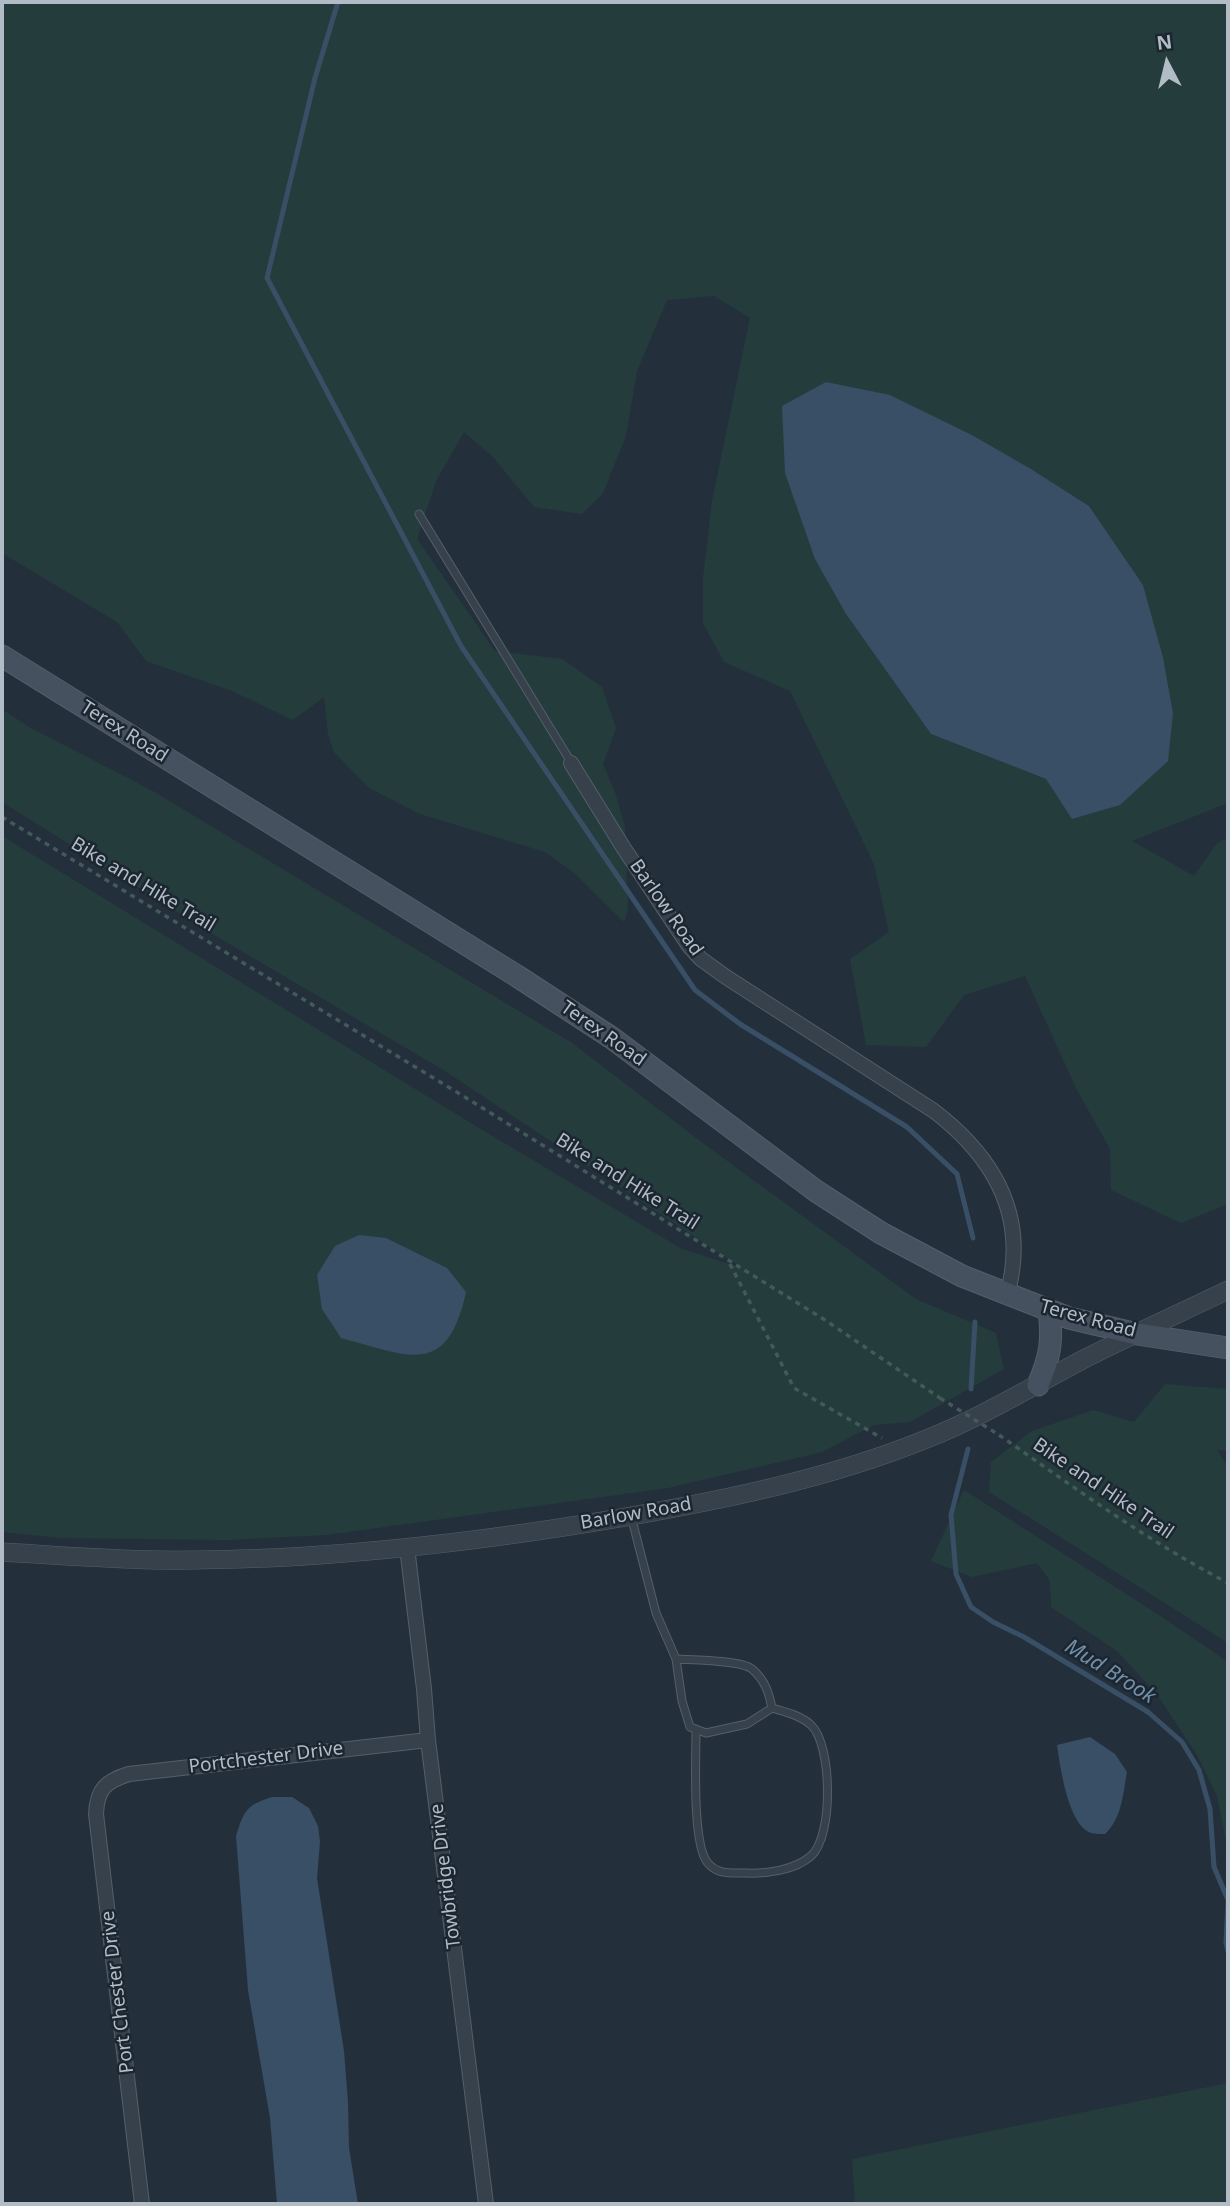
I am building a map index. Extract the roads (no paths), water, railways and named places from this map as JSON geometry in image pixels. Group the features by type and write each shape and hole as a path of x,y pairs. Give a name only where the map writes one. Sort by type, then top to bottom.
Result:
{"main road":[{"name":"Terex Road","path":"2,656 591,1024 816,1191 870,1226 934,1262 1069,1318 1137,1334 1228,1348"},
{"path":"1038,1385 1049,1361 1052,1335 1049,1311"}],"street":[{"name":"Barlow Road","path":"571,763 689,946 701,959 768,1006 934,1111 957,1129 978,1151 995,1176 1008,1210 1013,1258 1007,1294"},
{"name":"Barlow Road","path":"2,1552 85,1558 268,1558 407,1547 542,1531 739,1495 855,1465 971,1421 1084,1359 1228,1290"},
{"name":"Towbridge Drive","path":"407,1547 428,1740 486,2204"},
{"name":"Portchester Drive","path":"107,1783 129,1773 428,1740"},
{"name":"Port Chester Drive","path":"107,1783 97,1802 96,1814 142,2204"}],"lane":[{"path":"419,513 571,763"},
{"path":"631,1516 656,1613 676,1659 682,1701 690,1727 706,1734 747,1724 772,1708 796,1715 813,1726 823,1752 830,1798 824,1832 813,1855 794,1866 761,1874 720,1872 706,1861 699,1840 696,1730"},
{"path":"676,1659 722,1661 751,1667 768,1688 772,1708"}],"water":[{"path":"826,382 890,395 972,435 1089,506 1143,585 1163,657 1173,713 1168,761 1120,805 1072,819 1046,779 931,734 846,614 815,559 785,473 782,406"},
{"path":"359,1235 386,1238 447,1268 466,1292 458,1320 448,1339 436,1350 405,1354 341,1338 322,1309 317,1275 335,1246"},
{"path":"1090,1737 1115,1754 1127,1772 1118,1813 1105,1834 1089,1832 1076,1818 1066,1793 1058,1754 1057,1745"},
{"path":"272,1797 292,1797 309,1808 318,1826 320,1841 317,1878 344,2051 349,2148 358,2204 277,2204 270,2118 248,1990 236,1836 247,1810"}],"waterway":[{"path":"338,2 315,78 267,278 461,646 695,990 740,1024 907,1127 957,1174 973,1238"},
{"name":"Mud Brook","path":"971,1389 975,1322"},
{"name":"Mud Brook","path":"968,1449 951,1515 956,1574 971,1607 1148,1712 1182,1742 1199,1770 1210,1809 1214,1867 1228,1900 1228,1951"}]}
